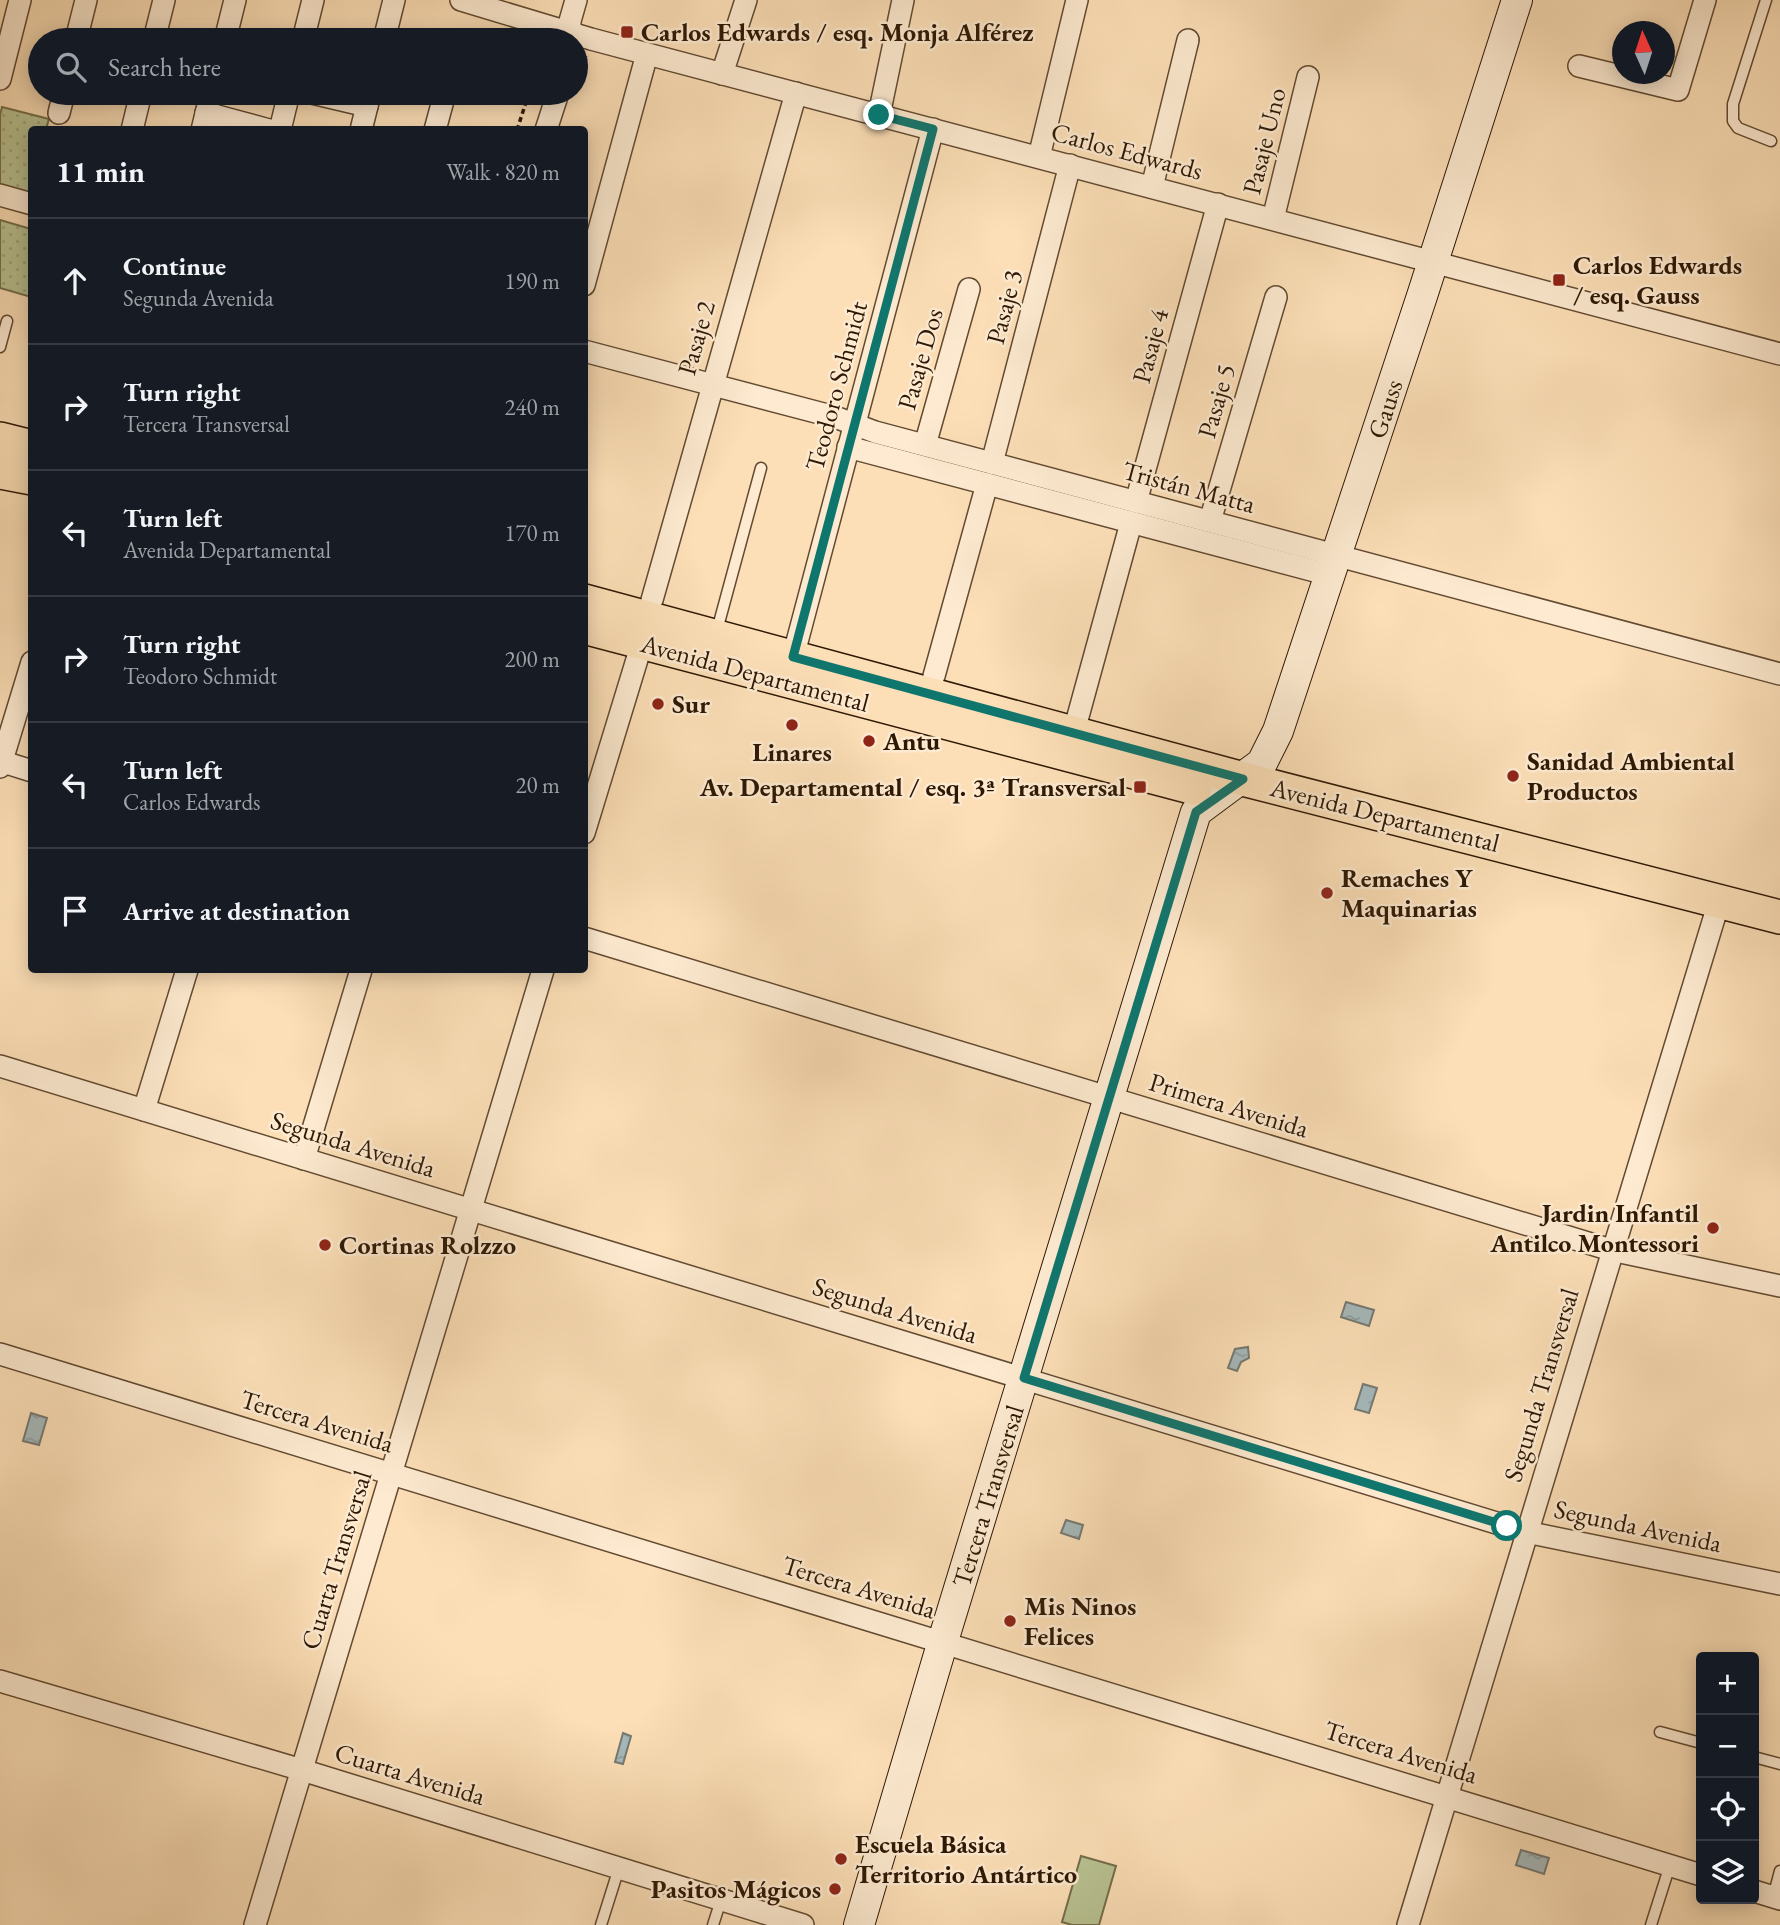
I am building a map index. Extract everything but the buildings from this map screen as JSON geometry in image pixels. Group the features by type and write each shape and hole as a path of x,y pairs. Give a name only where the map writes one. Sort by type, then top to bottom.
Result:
{"main road":[{"path":"0,439 28,446"},
{"path":"0,472 28,477"},
{"name":"Avenida Departamental","path":"588,602 1230,787 1715,911 1780,918"},
{"name":"Avenida Departamental","path":"588,627 648,620 716,636 1074,731 1230,787"},
{"name":"Avenida Departamental","path":"1715,911 1780,939"}],"street":[{"path":"0,79 5,40 20,0"},
{"path":"79,28 86,0"},
{"path":"157,28 164,0"},
{"path":"228,28 235,0"},
{"path":"306,28 313,0"},
{"path":"387,28 394,0"},
{"name":"Carlos Edwards","path":"463,0 547,28"},
{"path":"573,28 570,21 576,0"},
{"path":"722,74 746,0"},
{"path":"879,115 903,0"},
{"path":"1039,157 1077,0"},
{"name":"Gauss","path":"1230,787 1262,763 1270,750 1287,705 1517,0"},
{"path":"1579,66 1678,90 1705,0"},
{"path":"1152,187 1188,40"},
{"name":"Carlos Edwards","path":"588,41 1070,165 1780,354"},
{"path":"588,270 647,54"},
{"name":"Pasaje Uno","path":"1273,219 1308,77"},
{"name":"Pasaje 2","path":"648,620 712,384 796,93"},
{"path":"132,126 133,105"},
{"path":"281,126 286,105"},
{"path":"362,126 368,105"},
{"path":"436,126 442,105"},
{"path":"547,126 554,105"},
{"path":"206,112 255,126"},
{"name":"Teodoro Schmidt","path":"793,657 933,129"},
{"name":"Pasaje 3","path":"992,463 1070,165"},
{"path":"0,195 28,203"},
{"name":"Pasaje 4","path":"1136,502 1218,204"},
{"name":"Pasaje Dos","path":"925,445 969,289"},
{"name":"Pasaje 5","path":"1210,521 1276,297"},
{"name":"Tristán Matta","path":"588,352 1210,521 1333,565"},
{"name":"Tristán Matta","path":"848,447 1131,523 1333,565 1780,674"},
{"path":"934,676 987,484"},
{"path":"1074,731 1131,523"},
{"path":"588,820 648,620"},
{"path":"28,675 1,763 28,770"},
{"name":"Tercera Transversal","path":"859,1925 1196,812 1230,787"},
{"name":"Segunda Transversal","path":"1408,1925 1715,911"},
{"name":"Primera Avenida","path":"588,939 1611,1250 1780,1286"},
{"path":"144,1110 186,973"},
{"path":"304,1159 360,973"},
{"name":"Cuarta Transversal","path":"256,1925 542,973"},
{"name":"Segunda Avenida","path":"0,1066 1526,1532 1780,1584"},
{"name":"Tercera Avenida","path":"0,1354 1696,1873"},
{"name":"Cuarta Avenida","path":"0,1681 302,1770 803,1925"}],"lane":[{"path":"1766,0 1733,104 1733,115 1738,128 1771,141"},
{"path":"0,347 7,321"},
{"path":"716,636 761,468"},
{"path":"1660,1732 1696,1742"},
{"path":"1759,1758 1780,1764"},
{"path":"1651,1925 1670,1865"},
{"path":"601,1925 619,1868"},
{"path":"1769,1896 1780,1871"},
{"path":"713,1925 721,1900"}],"path":[{"path":"518,126 525,105"}],"green space":[{"path":"2,107 49,119 47,126 28,126 28,195 0,187"},
{"path":"0,220 28,228 28,296 0,288"},
{"path":"1081,1856 1116,1866 1099,1925 1072,1925 1062,1922"}],"water":[{"path":"1346,1302 1374,1310 1369,1326 1341,1317"},
{"path":"1248,1347 1249,1358 1241,1362 1237,1371 1228,1368 1235,1349"},
{"path":"1363,1384 1377,1388 1369,1413 1355,1409"},
{"path":"31,1413 47,1418 39,1445 23,1441"},
{"path":"1066,1520 1083,1525 1079,1539 1061,1533"},
{"path":"623,1733 631,1736 623,1764 615,1762"},
{"path":"1521,1850 1549,1858 1544,1874 1516,1865"}],"place":[{"name":"Carlos Edwards / esq. Monja Alférez","path":"627,32"},
{"name":"Carlos Edwards / esq. Gauss","path":"1559,280"},
{"name":"Sur","path":"658,704"},
{"name":"Linares","path":"792,725"},
{"name":"Antu","path":"869,741"},
{"name":"Sanidad Ambiental Productos","path":"1513,776"},
{"name":"Av. Departamental / esq. 3ª Transversal","path":"1140,787"},
{"name":"Remaches Y Maquinarias","path":"1327,893"},
{"name":"Jardin Infantil Antilco Montessori","path":"1713,1228"},
{"name":"Cortinas Rolzzo","path":"325,1245"},
{"name":"Mis Ninos Felices","path":"1010,1621"},
{"name":"Escuela Básica Territorio Antártico","path":"841,1859"},
{"name":"Pasitos Mágicos","path":"835,1889"}],"route":[{"path":"879,115 933,129 793,657 1074,731 1243,779 1196,812 1024,1378 1507,1526"}]}
